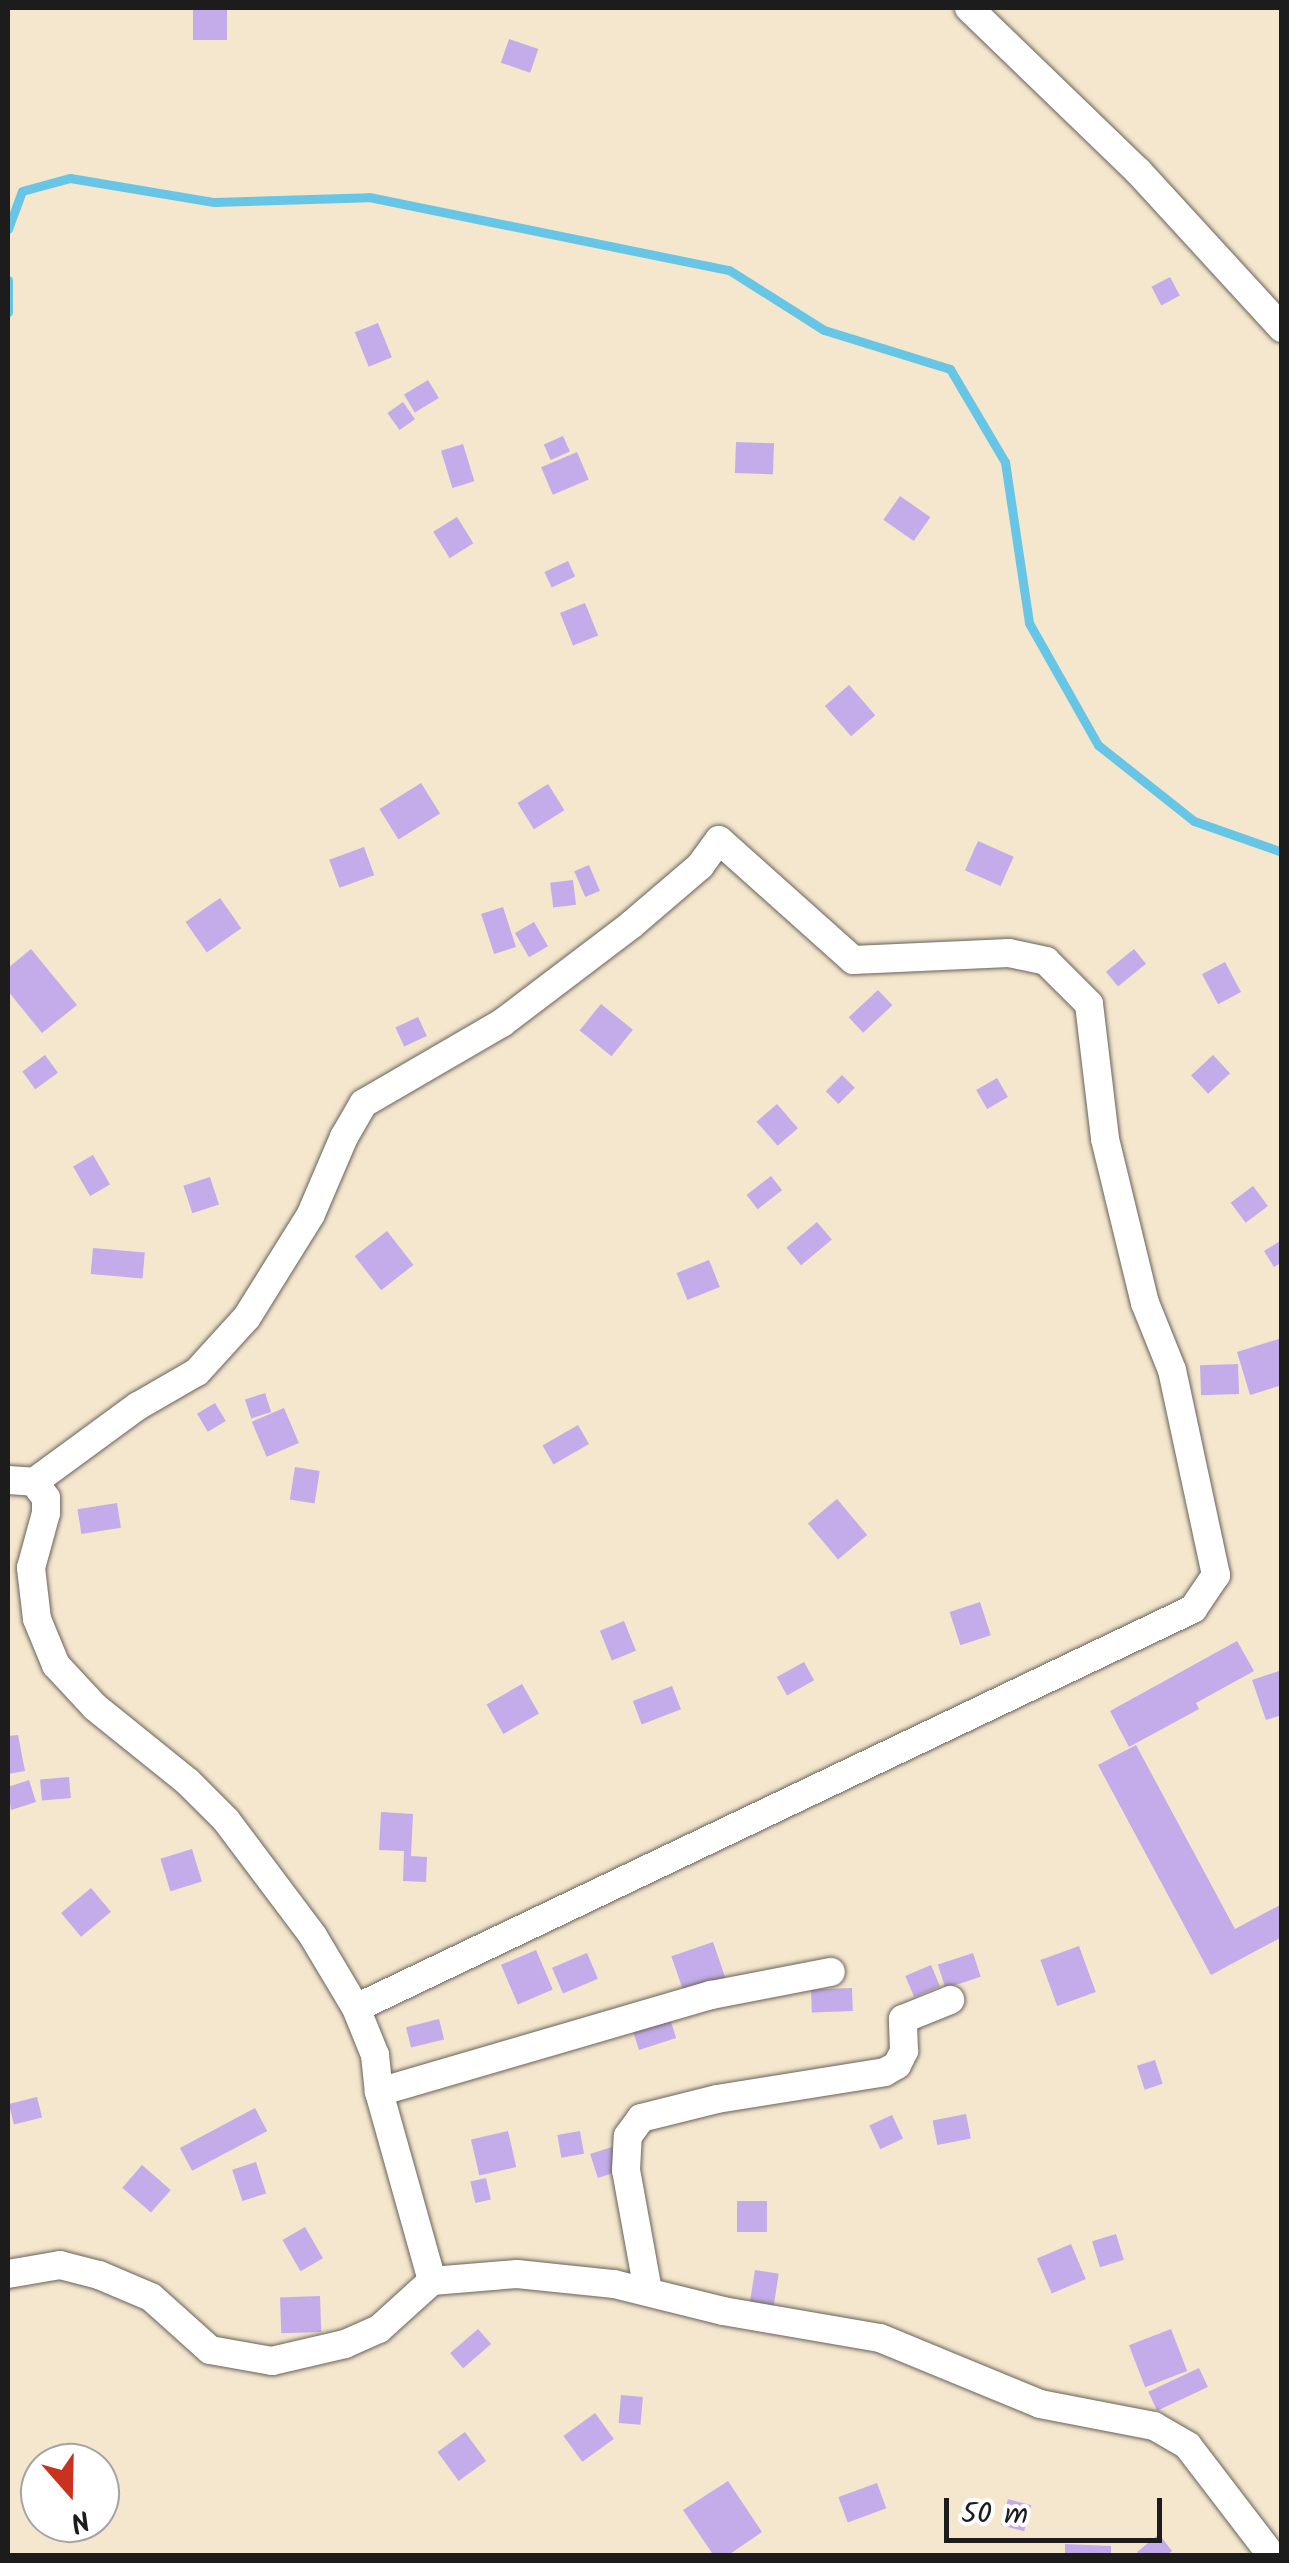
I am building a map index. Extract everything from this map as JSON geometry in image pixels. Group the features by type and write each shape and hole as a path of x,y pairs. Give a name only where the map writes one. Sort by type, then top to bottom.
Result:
{"street":[{"path":"968,8 1138,171 1282,328"},
{"path":"356,2008 1192,1609 1216,1575 1172,1370 1145,1303 1105,1138 1089,1004 1046,962 1009,953 853,960 718,840 700,866 631,925 502,1023 364,1102 344,1137 311,1214 247,1318 197,1372 21,1481 46,1498 46,1513 30,1568 37,1619 56,1665 95,1708 188,1782 226,1820 313,1936 356,2008 374,2055 379,2092 432,2281"},
{"path":"379,2092 712,1995 831,1972"},
{"path":"648,2291 626,2170 628,2136 641,2118 717,2099 885,2072 898,2066 904,2051 903,2019 950,2000"},
{"path":"8,2274 60,2265 99,2275 151,2296 210,2350 272,2361 346,2344 380,2329 432,2281 517,2274 569,2276 723,2310 880,2338 1040,2404 1154,2426 1188,2446 1272,2556"}],"building":[{"path":"193,8 227,8 227,40 193,40"},
{"path":"509,39 538,49 530,73 501,63"},
{"path":"1170,277 1180,296 1161,305 1151,287"},
{"path":"378,323 392,357 369,367 355,332"},
{"path":"428,380 439,398 415,412 404,394"},
{"path":"403,402 415,419 399,430 387,413"},
{"path":"563,436 570,452 551,460 544,445"},
{"path":"736,442 774,443 773,474 735,473"},
{"path":"463,444 474,481 452,488 441,451"},
{"path":"577,452 589,480 553,495 541,467"},
{"path":"900,496 930,517 914,541 883,520"},
{"path":"457,517 473,543 450,558 433,532"},
{"path":"568,561 575,576 552,587 544,572"},
{"path":"585,603 598,635 573,646 560,613"},
{"path":"849,685 875,715 851,736 825,706"},
{"path":"421,783 440,814 399,839 379,809"},
{"path":"548,784 564,810 534,829 517,803"},
{"path":"978,841 1014,857 1001,886 965,870"},
{"path":"364,847 374,875 339,888 329,860"},
{"path":"589,865 600,891 585,897 574,871"},
{"path":"573,880 576,905 553,908 550,883"},
{"path":"220,898 241,928 207,952 186,922"},
{"path":"503,907 516,947 494,954 481,914"},
{"path":"534,922 548,946 529,957 515,933"},
{"path":"31,949 77,1005 42,1033 8,991 8,968"},
{"path":"1134,949 1146,964 1118,986 1106,972"},
{"path":"1225,962 1241,992 1218,1004 1202,974"},
{"path":"878,990 892,1005 863,1033 849,1017"},
{"path":"601,1004 633,1030 611,1056 580,1030"},
{"path":"418,1017 427,1036 404,1047 395,1028"},
{"path":"45,1055 58,1073 35,1089 22,1071"},
{"path":"1213,1055 1230,1073 1208,1094 1191,1075"},
{"path":"842,1075 855,1088 838,1104 826,1091"},
{"path":"997,1078 1008,1097 987,1109 976,1090"},
{"path":"777,1104 798,1128 778,1146 757,1122"},
{"path":"93,1155 110,1184 90,1196 73,1166"},
{"path":"771,1176 782,1190 758,1209 747,1195"},
{"path":"210,1177 219,1205 192,1213 183,1186"},
{"path":"1253,1186 1268,1206 1246,1223 1231,1203"},
{"path":"817,1222 832,1240 801,1265 786,1248"},
{"path":"387,1231 413,1265 381,1290 355,1256"},
{"path":"1282,1240 1282,1262 1274,1267 1264,1251"},
{"path":"93,1248 145,1253 143,1278 91,1274"},
{"path":"709,1260 720,1287 687,1300 677,1273"},
{"path":"1282,1338 1282,1385 1250,1395 1237,1352"},
{"path":"1238,1364 1239,1394 1201,1395 1200,1365"},
{"path":"265,1393 271,1412 251,1419 245,1399"},
{"path":"215,1403 226,1421 208,1432 197,1414"},
{"path":"284,1408 299,1443 267,1457 252,1422"},
{"path":"578,1425 589,1444 553,1465 542,1446"},
{"path":"295,1467 320,1471 315,1504 290,1500"},
{"path":"837,1499 867,1535 838,1559 808,1523"},
{"path":"117,1503 121,1528 81,1534 77,1509"},
{"path":"980,1602 991,1635 960,1645 950,1612"},
{"path":"624,1621 636,1651 612,1660 600,1631"},
{"path":"1237,1641 1254,1671 1196,1703 1199,1709 1129,1747 1110,1711"},
{"path":"804,1662 814,1680 787,1695 777,1677"},
{"path":"1282,1670 1282,1715 1266,1720 1252,1680"},
{"path":"522,1684 539,1713 503,1734 486,1704"},
{"path":"672,1686 681,1709 642,1724 633,1701"},
{"path":"18,1735 25,1771 8,1774 8,1736"},
{"path":"1136,1745 1235,1929 1282,1904 1282,1937 1211,1975 1098,1765"},
{"path":"69,1777 71,1798 42,1800 40,1780"},
{"path":"29,1780 36,1802 11,1810 8,1787"},
{"path":"381,1812 413,1814 411,1856 427,1857 426,1882 403,1881 404,1851 379,1850"},
{"path":"192,1849 202,1882 170,1891 160,1859"},
{"path":"91,1888 111,1912 81,1937 61,1913"},
{"path":"713,1942 728,1985 686,2000 671,1956"},
{"path":"1079,1946 1096,1992 1057,2006 1040,1960"},
{"path":"536,1950 553,1990 518,2004 501,1965"},
{"path":"587,1953 598,1979 563,1994 552,1968"},
{"path":"973,1953 981,1977 946,1988 938,1964"},
{"path":"931,1965 940,1986 914,1997 905,1976"},
{"path":"852,1988 853,2011 812,2012 811,1989"},
{"path":"439,2019 444,2039 411,2048 406,2027"},
{"path":"670,2019 676,2038 639,2050 633,2031"},
{"path":"1155,2060 1163,2084 1145,2090 1137,2066"},
{"path":"37,2097 42,2117 14,2124 9,2104"},
{"path":"255,2108 267,2131 192,2171 180,2148"},
{"path":"966,2114 971,2139 937,2145 933,2120"},
{"path":"892,2115 903,2139 880,2149 869,2126"},
{"path":"508,2131 516,2167 479,2176 471,2140"},
{"path":"580,2131 584,2154 561,2158 557,2135"},
{"path":"612,2147 620,2171 598,2178 590,2154"},
{"path":"256,2162 266,2193 242,2201 232,2170"},
{"path":"142,2165 171,2190 151,2213 122,2188"},
{"path":"486,2178 491,2199 475,2203 470,2182"},
{"path":"737,2201 767,2201 767,2232 737,2232"},
{"path":"305,2227 323,2258 300,2271 282,2240"},
{"path":"1116,2234 1124,2260 1100,2267 1092,2241"},
{"path":"1071,2244 1086,2279 1052,2293 1037,2258"},
{"path":"755,2270 779,2274 773,2307 750,2304"},
{"path":"320,2296 321,2332 281,2333 280,2297"},
{"path":"478,2329 491,2344 463,2368 450,2353"},
{"path":"1171,2329 1187,2371 1145,2387 1129,2345"},
{"path":"1199,2368 1208,2387 1157,2411 1148,2392"},
{"path":"621,2395 643,2397 640,2425 619,2423"},
{"path":"595,2413 614,2439 582,2462 563,2436"},
{"path":"465,2432 486,2461 459,2481 437,2452"},
{"path":"728,2481 762,2532 727,2556 714,2556 683,2510"},
{"path":"877,2483 886,2508 848,2522 838,2497"},
{"path":"1008,2499 1031,2505 1024,2531 1001,2525"},
{"path":"1159,2534 1172,2551 1166,2556 1139,2556 1137,2552"},
{"path":"1065,2544 1111,2546 1111,2556 1065,2556"}],"waterway":[{"path":"8,229 22,191 70,178 214,202 369,197 729,270 824,330 950,369 1005,462 1029,623 1098,745 1194,821 1282,852"},
{"path":"8,280 8,312"}]}
